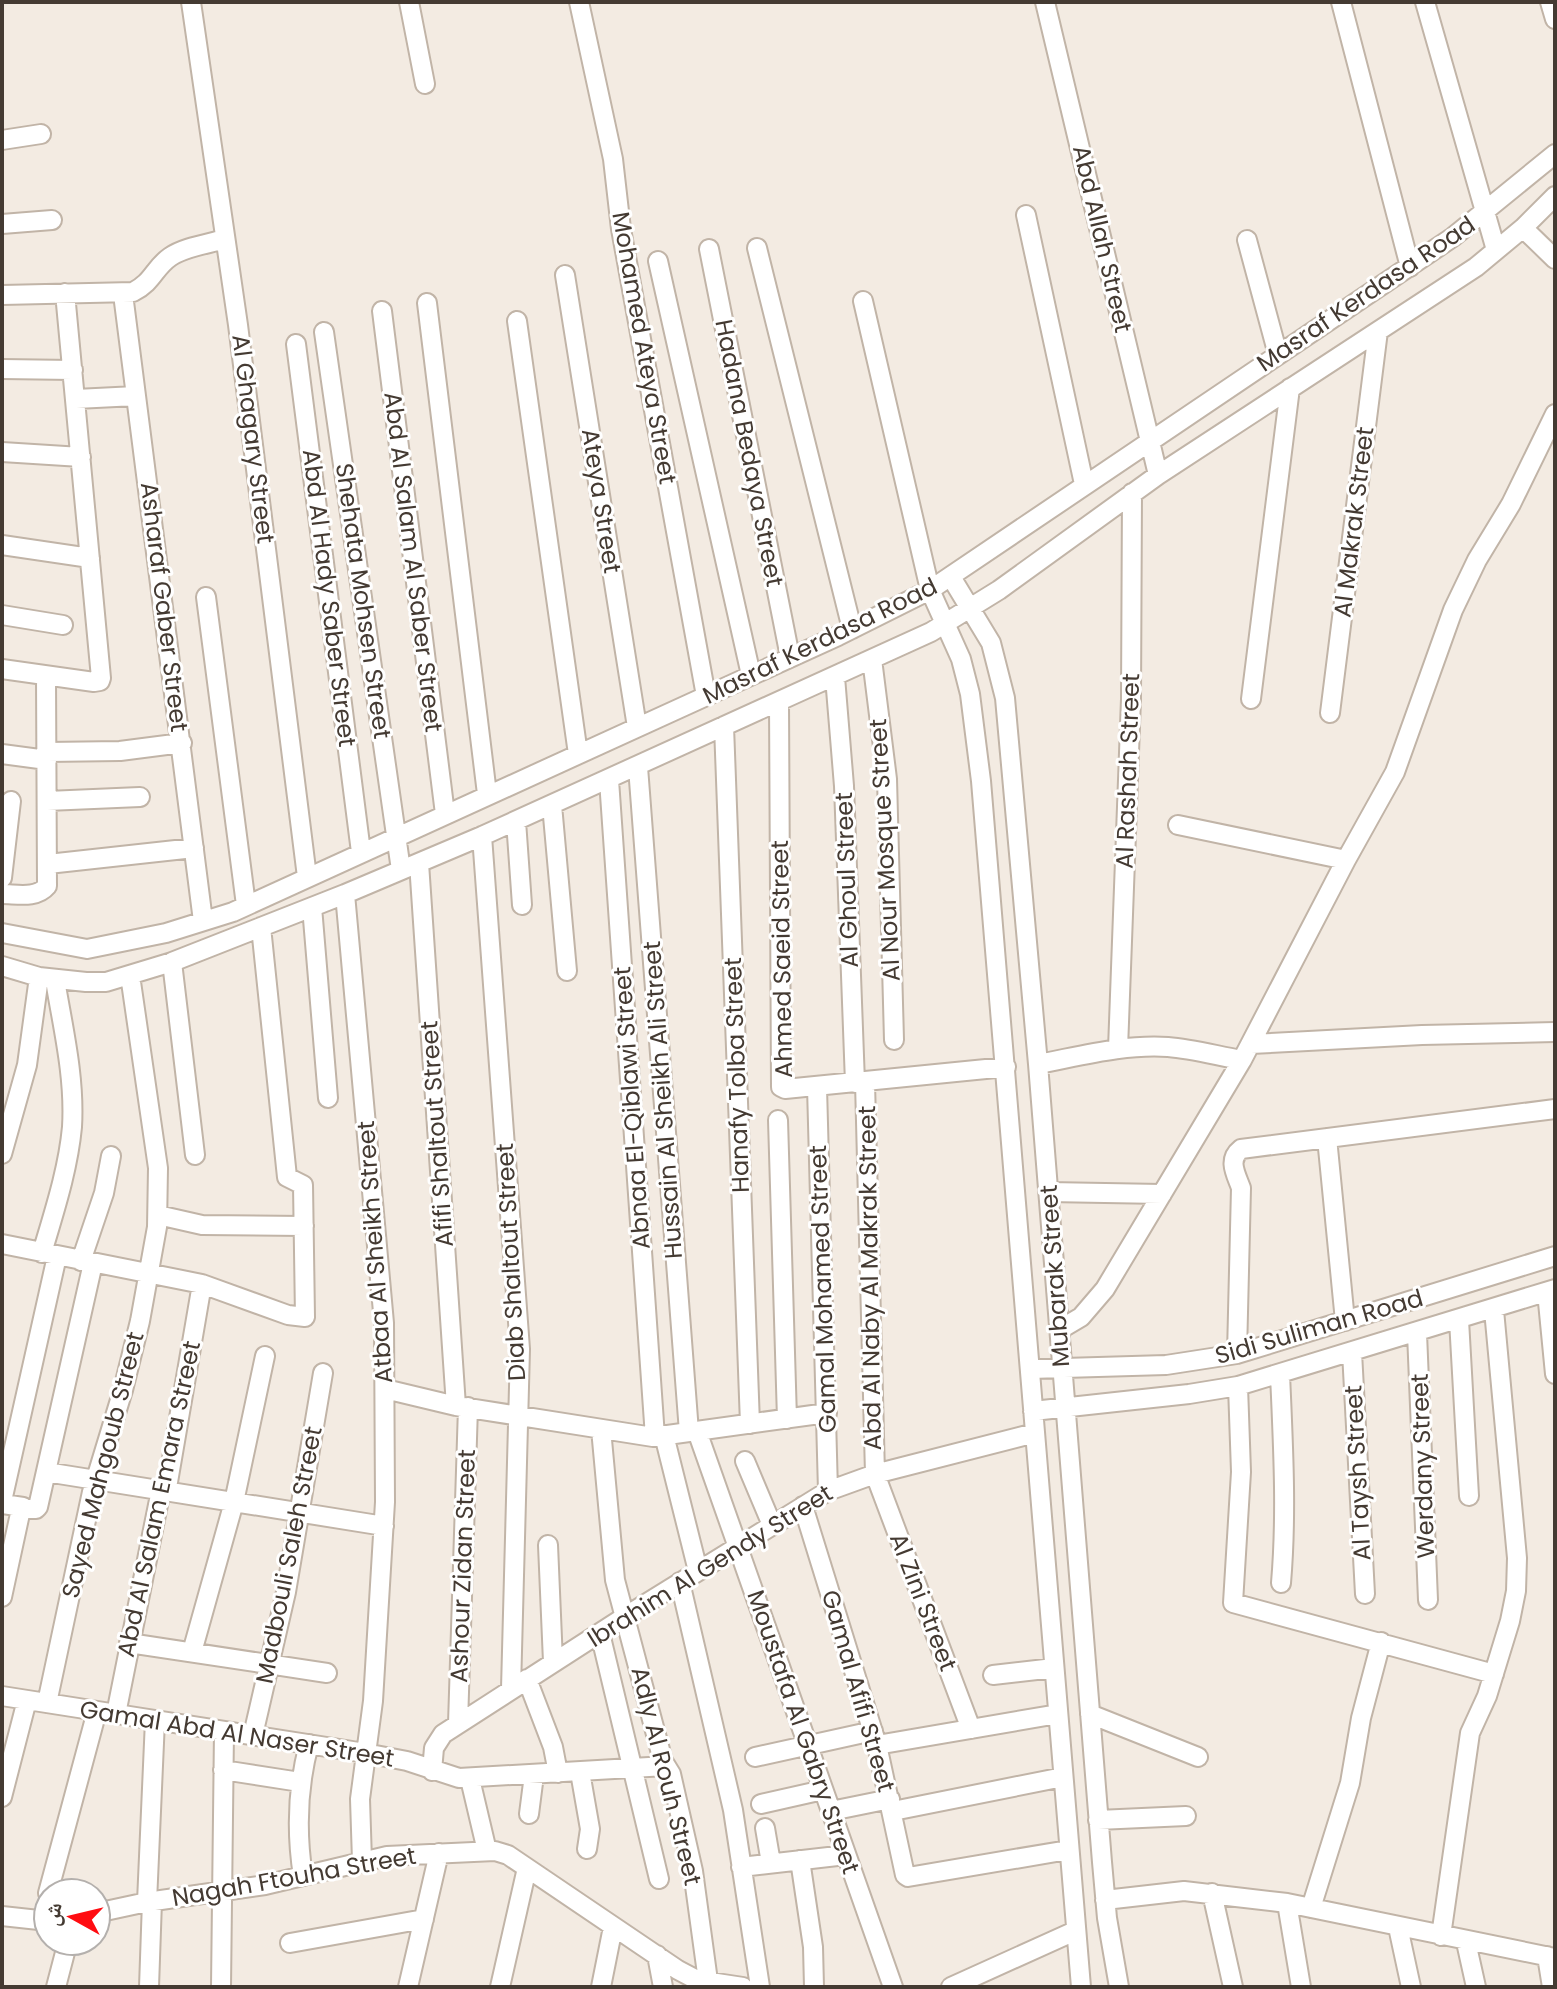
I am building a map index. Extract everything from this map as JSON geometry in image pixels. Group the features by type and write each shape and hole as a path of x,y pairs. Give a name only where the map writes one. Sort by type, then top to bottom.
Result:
{"street":[{"name":"Al Ghagary Street","path":"191,2 280,646 307,877"},
{"path":"409,2 425,84"},
{"name":"Mohamed Ateya Street","path":"579,2 613,159 621,229 706,696"},
{"name":"Abd Allah Street","path":"1045,2 1158,475"},
{"path":"1341,2 1410,267"},
{"path":"1425,2 1496,250"},
{"path":"1550,2 1555,19"},
{"path":"2,140 41,134"},
{"name":"Masraf Kerdasa Road","path":"2,933 87,949 166,933 203,921 246,905 706,696 930,590 1410,267 1485,212 1555,154"},
{"name":"Masraf Kerdasa Road","path":"2,966 47,978 106,982 172,962 482,836 945,624 999,590 1158,475 1476,267 1523,228 1555,196"},
{"path":"1026,215 1084,484"},
{"path":"2,224 52,220"},
{"path":"1523,228 1555,259"},
{"path":"2,295 123,294 143,287 173,254 225,239"},
{"path":"1247,240 1278,355"},
{"path":"757,248 852,629"},
{"name":"Hadana Bedaya Street","path":"709,249 790,657"},
{"path":"658,261 751,675"},
{"name":"Ateya Street","path":"565,275 637,727"},
{"path":"2,669 94,682 101,678 65,293"},
{"name":"Asharaf Gaber Street","path":"123,294 203,921"},
{"name":"Mubarak Street","path":"863,301 930,590 961,659 970,694 981,781 1006,1067 1081,1987"},
{"path":"427,303 487,794"},
{"name":"Abd Al Salam Al Saber Street","path":"382,311 445,814"},
{"path":"517,321 578,754"},
{"name":"Al Makrak Street","path":"1330,713 1378,331"},
{"name":"Shehata Mohsen Street","path":"324,332 401,870"},
{"name":"Abd Al Hady Saber Street","path":"296,344 361,852"},
{"path":"2,369 73,370"},
{"path":"1251,699 1290,388"},
{"path":"76,399 136,396"},
{"path":"1059,1330 1081,1317 1097,1300 1247,1052 1395,772 1459,597 1511,504 1555,414"},
{"path":"2,452 81,457"},
{"name":"Al Rashah Street","path":"1118,1049 1131,699 1132,493"},
{"path":"2,545 90,558"},
{"name":"Mubarak Street","path":"951,577 991,643 1005,698 1038,1064 1105,1900 1119,1987"},
{"path":"206,597 246,905"},
{"path":"2,615 63,625"},
{"name":"Al Nour Mosque Street","path":"872,659 887,779 894,1040"},
{"path":"2,894 42,892 47,886 46,677"},
{"name":"Al Ghoul Street","path":"835,677 860,1082"},
{"name":"Ahmed Saeid Street","path":"779,702 780,1084 785,1089 817,1087 1006,1067"},
{"name":"Hanafy Tolba Street","path":"724,726 750,1424"},
{"path":"2,754 47,756 182,743"},
{"name":"Hussain Al Sheikh Ali Street","path":"638,767 693,1431"},
{"name":"Abnaa El-Qiblawi Street","path":"609,780 660,1436 698,1571"},
{"path":"47,801 140,797"},
{"path":"2,878 11,801"},
{"path":"552,805 567,971"},
{"path":"516,821 522,905"},
{"path":"1178,825 1346,860"},
{"name":"Diab Shaltout Street","path":"482,836 520,1349 519,1684"},
{"path":"48,864 194,848"},
{"name":"Afifi Shaltout Street","path":"419,863 462,1406"},
{"name":"Atbaa Al Sheikh Street","path":"345,894 384,1323 384,1526 373,1701 359,1816 362,1861"},
{"path":"312,907 328,1098"},
{"path":"2,1244 202,1284 285,1314 305,1317 303,1185 287,1177 261,927"},
{"path":"172,962 195,1155"},
{"name":"Sayed Mahgoub Street","path":"47,1703 96,1480 123,1390 150,1274 158,1215 158,1168 130,975"},
{"path":"2,1154 47,978"},
{"path":"47,978 71,1070 72,1127 4,1481 3,1504 37,1509 111,1156"},
{"path":"1001,1016 1033,1012"},
{"path":"1038,1064 1118,1049 1170,1047 1247,1052 1553,1032 1555,1052"},
{"name":"Abd Al Naby Al Makrak Street","path":"860,1082 875,1474"},
{"name":"Gamal Mohamed Street","path":"817,1087 828,1491"},
{"path":"1237,1354 1241,1188 1233,1165 1234,1156 1241,1149 1555,1109"},
{"path":"778,1120 787,1419"},
{"path":"1327,1138 1345,1321"},
{"path":"1048,1192 1162,1194"},
{"path":"158,1215 202,1225 304,1226"},
{"name":"Sidi Suliman Road","path":"1030,1369 1166,1365 1237,1354 1555,1256"},
{"name":"Abd Al Salam Emara Street","path":"116,1714 161,1490 168,1482 202,1284"},
{"path":"1551,1291 1555,1374"},
{"name":"Sidi Suliman Road","path":"1033,1411 1203,1393 1238,1386 1551,1291"},
{"path":"1441,1936 1470,1733 1494,1674 1516,1591 1517,1558 1494,1310"},
{"path":"1459,1320 1469,1496"},
{"name":"Werdany Street","path":"1417,1333 1428,1600"},
{"name":"Al Taysh Street","path":"1352,1352 1365,1594"},
{"path":"192,1652 234,1502 265,1356"},
{"path":"1102,1367 1104,1403"},
{"name":"Madbouli Saleh Street","path":"253,1735 286,1592 323,1373"},
{"path":"1280,1374 1285,1476 1285,1543 1281,1583"},
{"path":"1238,1386 1241,1472 1233,1603 1494,1674"},
{"path":"385,1389 518,1416 660,1436 827,1413"},
{"name":"Ashour Zidan Street","path":"458,1724 462,1406"},
{"name":"Adly Al Rouh Street","path":"601,1429 615,1580 666,1766 671,1774 693,1871 708,1981"},
{"name":"Moustafa Al Gabry Street","path":"693,1431 737,1546 893,1987"},
{"name":"Ibrahim Al Gendy Street","path":"432,1771 435,1744 443,1734 828,1491 875,1474 1035,1433"},
{"path":"745,1461 772,1525"},
{"path":"46,1472 384,1526"},
{"name":"Al Zini Street","path":"875,1474 971,1729"},
{"name":"Gamal Afifi Street","path":"803,1506 875,1738 906,1877 1068,1850"},
{"path":"2,1597 23,1507"},
{"path":"548,1545 553,1662"},
{"path":"680,1582 733,1810 760,1987"},
{"path":"600,1633 659,1879"},
{"path":"1311,1908 1350,1783 1361,1718 1381,1642"},
{"path":"129,1643 327,1673"},
{"path":"993,1675 1054,1668"},
{"path":"519,1684 544,1718 558,1773"},
{"name":"Gamal Abd Al Naser Street","path":"2,1696 365,1753 470,1779 666,1766"},
{"path":"2,1797 27,1700"},
{"path":"53,1877 97,1711"},
{"path":"755,1757 808,1746 971,1729 1058,1714"},
{"path":"1090,1714 1198,1757"},
{"path":"149,1987 155,1720"},
{"path":"221,1987 224,1731"},
{"path":"303,1876 298,1845 300,1782 309,1744"},
{"path":"223,1770 300,1782"},
{"path":"580,1772 590,1829 587,1849"},
{"path":"529,1814 534,1775"},
{"path":"831,1811 891,1805 1063,1777"},
{"path":"470,1779 487,1851"},
{"path":"761,1804 823,1790"},
{"path":"1098,1820 1186,1816"},
{"path":"765,1828 771,1863"},
{"name":"Nagah Ftouha Street","path":"112,1909 149,1901 265,1885 387,1856 487,1851 508,1855 687,1975 743,1987"},
{"path":"408,1987 439,1853"},
{"path":"741,1867 846,1855"},
{"path":"800,1860 812,1936 814,1987"},
{"path":"500,1987 527,1868"},
{"path":"1105,1900 1184,1891 1287,1903 1551,1957 1552,1987"},
{"path":"1212,1893 1233,1987"},
{"path":"1287,1903 1301,1987"},
{"path":"2,1915 32,1919"},
{"path":"290,1943 424,1919"},
{"path":"601,1987 613,1927"},
{"path":"1398,1927 1411,1987"},
{"path":"951,1987 984,1981 1075,1931"},
{"path":"1466,1942 1476,1987"},
{"path":"657,1955 663,1987"},
{"path":"56,1987 64,1957"}]}
